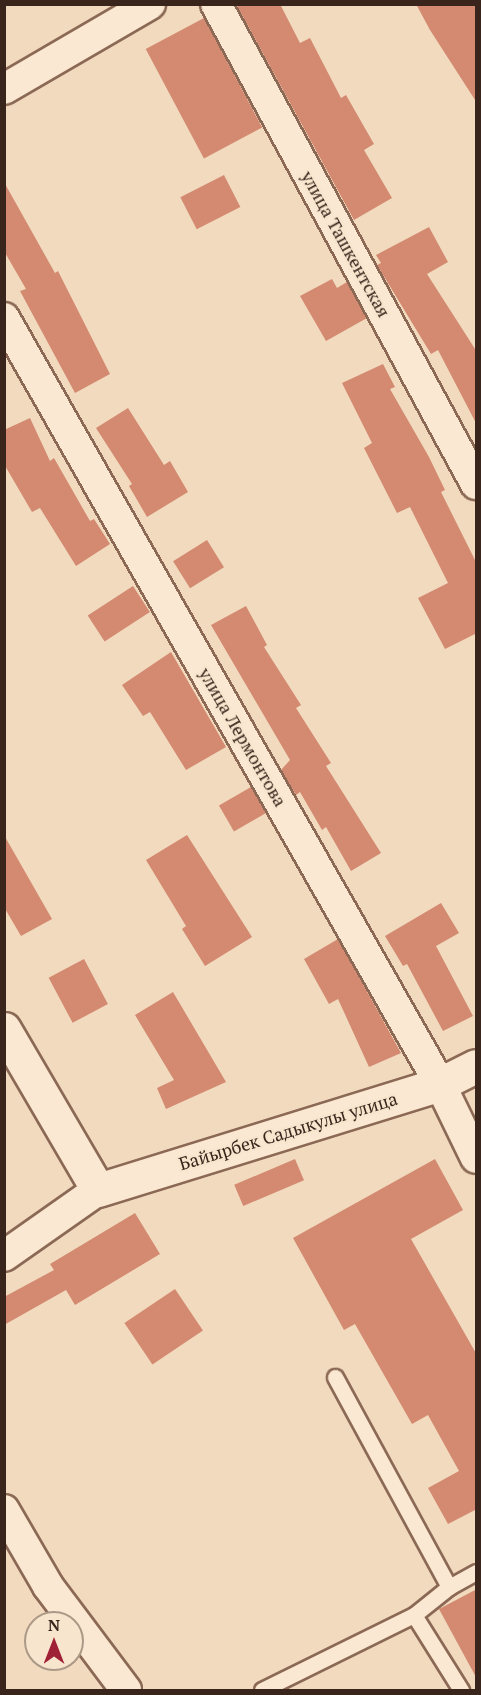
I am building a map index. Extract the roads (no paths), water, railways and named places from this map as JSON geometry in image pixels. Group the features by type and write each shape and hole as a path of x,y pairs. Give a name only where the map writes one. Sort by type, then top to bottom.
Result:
{"street":[{"path":"4,89 150,4"},
{"name":"улица Ташкентская","path":"216,4 477,484"},
{"name":"улица Лермонтова","path":"4,318 440,1084 477,1158"},
{"path":"4,1029 98,1190 4,1256"},
{"name":"Байырбек Садыкулы улица","path":"98,1190 440,1084 477,1066"},
{"path":"4,1510 48,1586 126,1690"}],"lane":[{"path":"335,1377 449,1587"},
{"path":"262,1690 414,1615 449,1587 477,1572"},
{"path":"414,1615 461,1690"}]}
